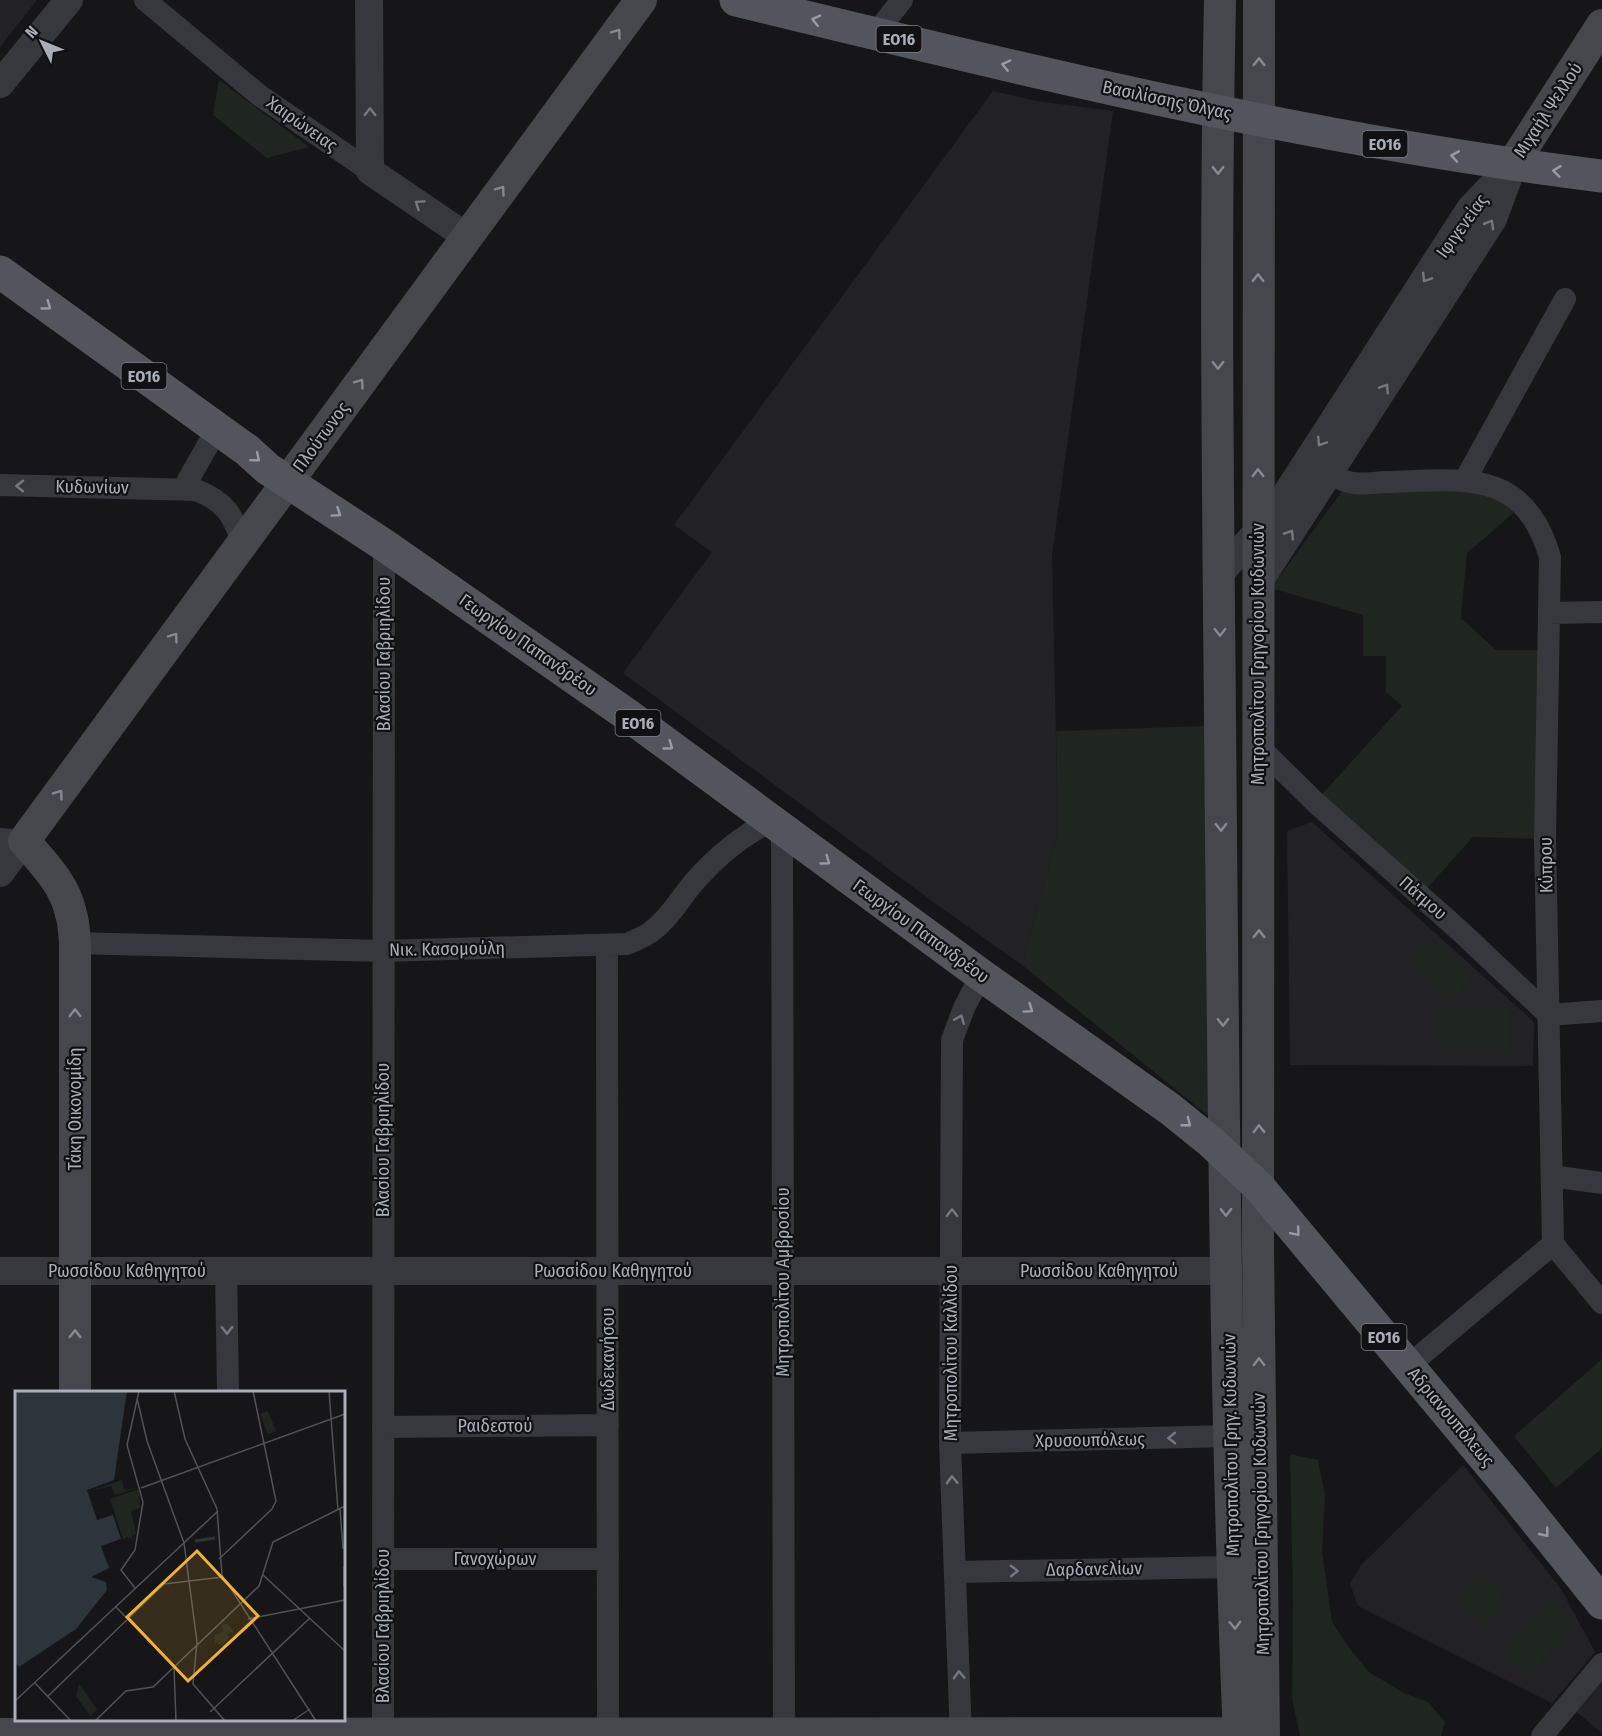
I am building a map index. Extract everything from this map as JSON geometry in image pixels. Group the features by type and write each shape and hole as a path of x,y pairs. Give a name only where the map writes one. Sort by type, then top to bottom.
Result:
{"main road":[{"name":"Πλούτωνος","path":"12,840 243,543 641,0"},
{"name":"Βασιλίσσης Όλγας","path":"736,0 1217,112 1512,165 1602,176"},
{"name":"Μητροπολίτου Γρηγορίου Κυδωνιών","path":"1220,0 1217,112 1224,1154"},
{"name":"Μητροπολίτου Γρηγορίου Κυδωνιών","path":"1246,1735 1259,1311 1259,0"},
{"name":"Μιχαήλ Ψελλού","path":"1512,165 1602,25"},
{"name":"Γεωργίου Παπανδρέου","path":"0,272 217,429 268,469 384,545 629,716 981,975 1170,1109 1224,1154"},
{"name":"Τάκη Οικονομίδη","path":"12,840 52,873 64,894 71,914 75,943 75,1391"},
{"name":"Αδριανουπόλεως","path":"1224,1154 1259,1187 1602,1603"},
{"name":"Μητροπολίτου Γρηγ. Κυδωνιών","path":"1224,1154 1233,1567 1246,1735"},
{"path":"0,1734 234,1726 382,1735 1246,1735"}],"street":[{"path":"0,84 69,0"},
{"name":"Χαιρώνειας","path":"145,0 259,95 467,237"},
{"path":"369,0 370,171"},
{"path":"875,34 902,0"},
{"name":"Ιφιγενείας","path":"1258,583 1493,219 1512,165"},
{"name":"Ιφιγενείας","path":"1219,574 1272,516 1470,209 1512,165"},
{"path":"1465,480 1565,299"},
{"path":"183,489 217,429"},
{"name":"Κύπρου","path":"1330,473 1348,483 1465,480 1494,486 1523,505 1544,534 1550,557 1545,838 1553,1244"},
{"name":"Κυδωνίων","path":"0,485 196,490 210,496 228,510 243,543"},
{"name":"Βλασίου Γαβριηλίδου","path":"382,1735 384,545"},
{"path":"1550,613 1602,612"},
{"name":"Πάτμου","path":"1258,747 1315,802 1460,931 1549,1015"},
{"name":"Νικ. Κασομούλη","path":"75,943 383,951 627,944 651,932 670,915 694,882 724,851 745,834 776,825"},
{"name":"Μητροπολίτου Αμβροσίου","path":"776,825 783,1271 784,1735"},
{"name":"Πλούτωνος","path":"0,873 12,840"},
{"name":"Δωδεκανήσου","path":"607,946 608,1735"},
{"name":"Μητροπολίτου Καλλίδου","path":"961,1735 950,1443 952,1040 964,1008 981,975"},
{"path":"1549,1015 1602,1011"},
{"path":"1552,1176 1602,1183"},
{"path":"1408,1366 1553,1244 1602,1303"},
{"name":"Ρωσσίδου Καθηγητού","path":"0,1271 1227,1272"},
{"path":"226,1271 228,1391"},
{"name":"Ραιδεστού","path":"383,1427 608,1425"},
{"name":"Χρυσουπόλεως","path":"950,1443 1230,1436"},
{"name":"Γανοχώρων","path":"383,1559 608,1559"},
{"name":"Δαρδανελίων","path":"955,1572 1233,1567"},
{"path":"1542,1736 1602,1664"}],"shaded area":[{"path":"0,0 37,0 0,47"},
{"path":"219,80 309,147 267,158 213,115"},
{"path":"993,91 1037,101 1113,111 1052,555 1058,833 1022,965 623,673 712,552 674,525"},
{"path":"1465,480 1523,505 1467,553 1461,618 1496,650 1547,650 1545,839 1473,837 1420,896 1315,802 1402,706 1386,692 1386,656 1363,656 1363,615 1271,588 1348,483"},
{"path":"1208,726 1211,1118 1022,965 1058,833 1056,731"},
{"path":"1312,822 1534,1022 1533,1066 1290,1065 1287,831"},
{"path":"1430,940 1471,977 1451,999 1410,961"},
{"path":"1438,1007 1509,1008 1509,1051 1437,1050"},
{"path":"1602,1359 1602,1448 1556,1488 1514,1436"},
{"path":"1290,1454 1318,1460 1325,1495 1322,1551 1332,1622 1369,1672 1404,1693 1428,1702 1445,1722 1441,1736 1300,1736 1292,1698"},
{"path":"1463,1465 1561,1589 1595,1652 1552,1703 1358,1606 1350,1584 1360,1566"},
{"path":"1482,1577 1506,1602 1485,1623 1460,1599"},
{"path":"1550,1602 1574,1624 1526,1677 1502,1656"},
{"path":"1602,1675 1602,1733 1573,1709"}]}
